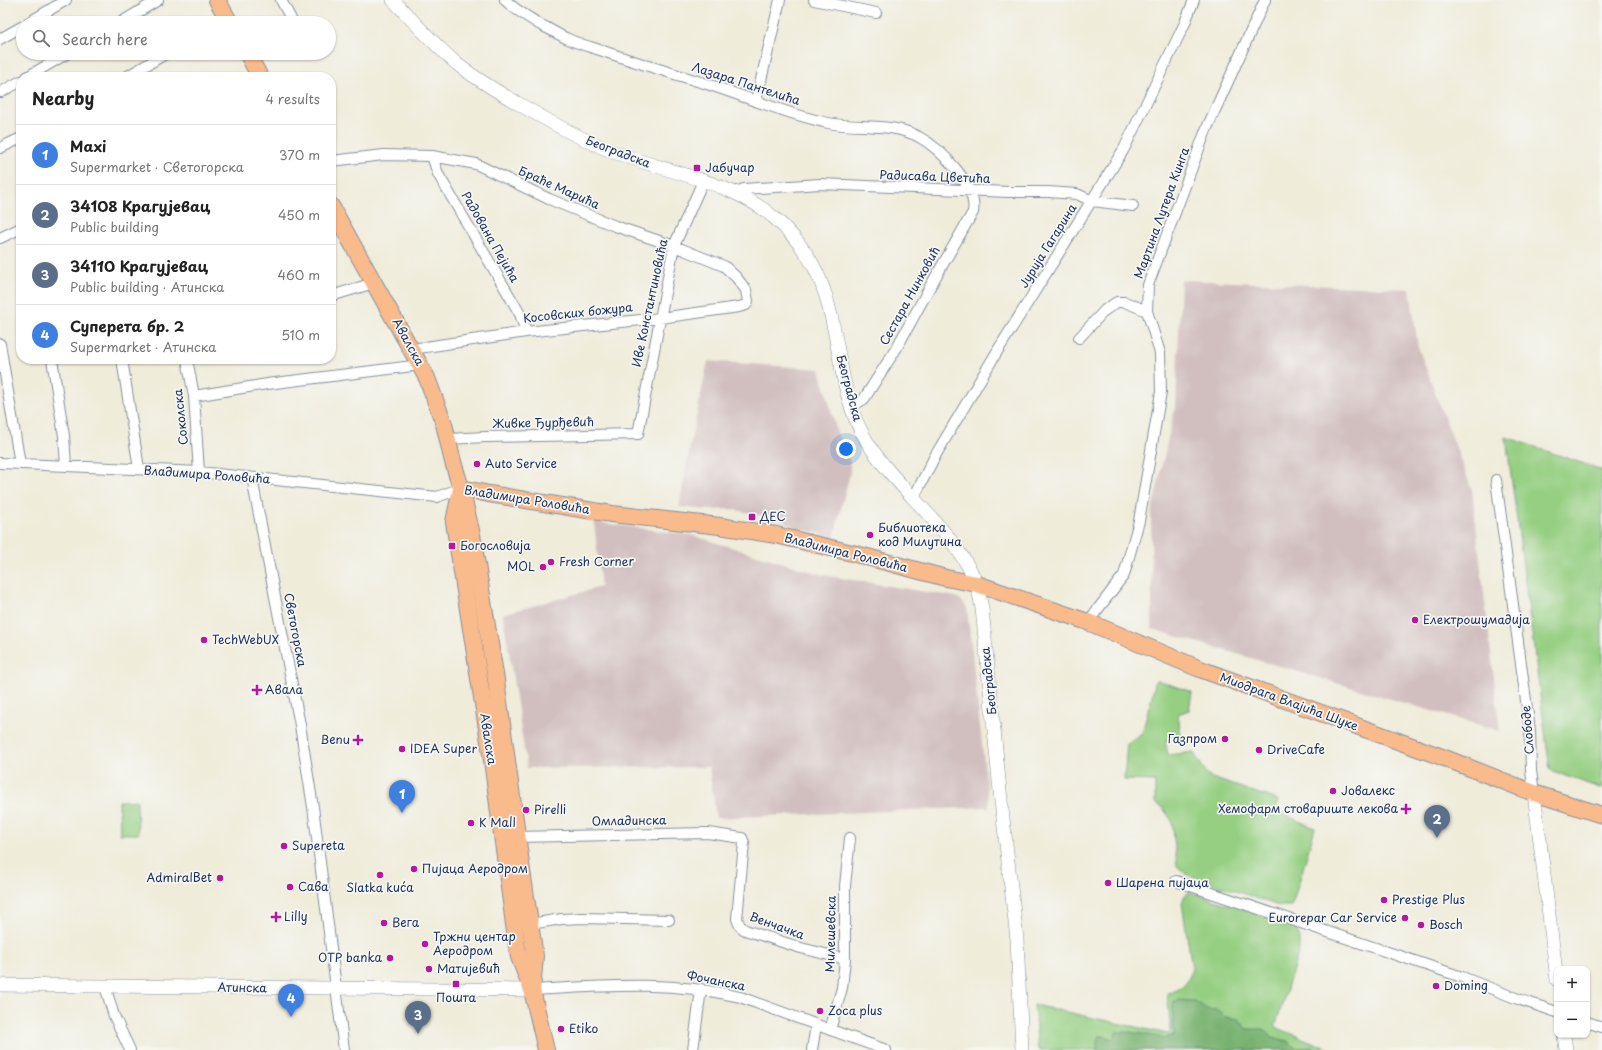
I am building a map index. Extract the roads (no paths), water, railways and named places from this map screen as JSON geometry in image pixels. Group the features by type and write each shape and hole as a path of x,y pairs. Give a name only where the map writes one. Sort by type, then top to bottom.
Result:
{"main road":[{"path":"217,0 223,16"},
{"path":"251,60 257,72"},
{"name":"Авалска","path":"336,215 421,365 430,384 448,439 461,488 472,535 490,644 535,956 532,990"},
{"name":"Авалска","path":"461,488 454,522 492,760 517,946 519,957 532,990 546,1050"},
{"name":"Владимира Роловића","path":"461,488 612,514 720,526 776,535 946,578 977,584"},
{"name":"Миодрага Влајића Шуке","path":"977,584 1088,622 1200,669 1442,757 1534,793 1602,815"}],"street":[{"path":"40,16 66,0"},
{"path":"132,16 158,0"},
{"path":"281,0 289,16"},
{"name":"Београдска","path":"393,0 443,52 493,90 596,145 637,161 702,181 736,194 772,216 801,247 815,269 825,292 831,313 851,407 858,425 870,446 913,500 956,547 964,558 977,584 982,608 1001,801 1017,939 1022,1050"},
{"name":"Лазара Пантелића","path":"505,0 514,9 566,38 756,101 826,123 843,126 894,129 919,136 945,157 962,176 968,191"},
{"path":"756,101 780,0"},
{"path":"814,0 876,13"},
{"name":"Јурија Гагарина","path":"913,500 935,456 998,350 1124,149 1184,25 1194,0"},
{"name":"Мартина Лутера Кинга","path":"1088,622 1124,575 1139,520 1161,392 1160,353 1147,311 1148,285 1206,130 1265,0"},
{"path":"0,40 16,30"},
{"path":"36,72 56,60"},
{"path":"135,72 155,60"},
{"path":"1,92 16,84"},
{"path":"0,148 16,140"},
{"name":"Браће Марића","path":"336,160 384,155 432,156 476,164 549,199 615,226 674,246 714,262 730,271 746,290 748,302 746,305"},
{"name":"Радована Пејића","path":"432,156 438,174 520,314 526,332"},
{"name":"Иве Константиновића","path":"638,434 674,246 702,181"},
{"name":"Радисава Цветића","path":"736,194 738,191 744,189 820,184 968,191 1077,194 1092,201 1133,206"},
{"name":"Сестара Нинковић","path":"851,407 864,400 896,349 967,224 975,205 973,198 968,191"},
{"path":"0,238 16,230"},
{"path":"336,294 374,283"},
{"path":"1079,338 1105,310 1117,302 1125,302 1147,311"},
{"name":"Косовских божура","path":"412,349 526,332 660,318 746,305"},
{"path":"0,344 20,464"},
{"path":"53,364 64,436 66,466"},
{"path":"123,364 139,470"},
{"name":"Соколска","path":"188,364 194,396 199,472"},
{"path":"194,396 267,384 421,365"},
{"name":"Живке Ђурђевић","path":"448,439 638,434"},
{"name":"Владимира Роловића","path":"0,463 199,472 437,497 461,488"},
{"name":"Светогорска","path":"253,478 300,725 312,799 344,1050"},
{"name":"Слободе","path":"1496,480 1530,730 1531,771 1555,966"},
{"name":"Омладинска","path":"517,836 708,833 742,838"},
{"name":"Венчачка","path":"742,838 744,843 737,919 740,926 745,930 801,948 845,959"},
{"name":"Милешевска","path":"830,1030 842,988 845,959 844,903 850,838"},
{"path":"1176,881 1462,977 1518,999 1554,1011"},
{"path":"530,924 562,919 582,918 670,920"},
{"name":"Атинска","path":"0,985 532,990"},
{"name":"Фочанска","path":"532,990 660,985 701,989 740,997 830,1030 859,1045 886,1050"},
{"path":"105,986 114,1016 130,1050"},
{"path":"693,1050 701,989"},
{"path":"1590,1023 1602,1027"},
{"path":"812,1050 816,1025"},
{"path":"1564,1038 1566,1050"}],"place":[{"name":"Јабучар","path":"697,168"},
{"name":"Auto Service","path":"477,464"},
{"name":"ДЕС","path":"752,517"},
{"name":"Библиотека код Милутина","path":"870,535"},
{"name":"Богословија","path":"452,546"},
{"name":"Fresh Corner","path":"551,562"},
{"name":"MOL","path":"543,567"},
{"name":"Електрошумадија","path":"1415,620"},
{"name":"TechWebUX","path":"204,640"},
{"name":"Авала","path":"257,690"},
{"name":"Газпром","path":"1225,739"},
{"name":"Benu","path":"358,740"},
{"name":"IDEA Super","path":"402,749"},
{"name":"DriveCafe","path":"1259,750"},
{"name":"Јовалекс","path":"1333,791"},
{"name":"Хемофарм стовариште лекова","path":"1406,809"},
{"name":"Pirelli","path":"526,810"},
{"name":"Maxi","path":"402,813"},
{"name":"K Mall","path":"471,823"},
{"name":"34108 Крагујевац","path":"1437,838"},
{"name":"Supereta","path":"284,846"},
{"name":"Пијаца Аеродром","path":"414,869"},
{"name":"Slatka kuća","path":"380,875"},
{"name":"AdmiralBet","path":"220,878"},
{"name":"Шарена пијаца","path":"1108,883"},
{"name":"Сава","path":"290,887"},
{"name":"Prestige Plus","path":"1384,900"},
{"name":"Lilly","path":"276,917"},
{"name":"Eurorepar Car Service","path":"1405,918"},
{"name":"Вега","path":"384,923"},
{"name":"Bosch","path":"1421,925"},
{"name":"Тржни центар Аеродром","path":"425,944"},
{"name":"OTP banka","path":"390,958"},
{"name":"Матијевић","path":"429,969"},
{"name":"Пошта","path":"456,984"},
{"name":"Doming","path":"1436,986"},
{"name":"Zoca plus","path":"820,1011"},
{"name":"Суперета бр. 2","path":"291,1017"},
{"name":"Etiko","path":"561,1029"},
{"name":"34110 Крагујевац","path":"418,1034"}]}
